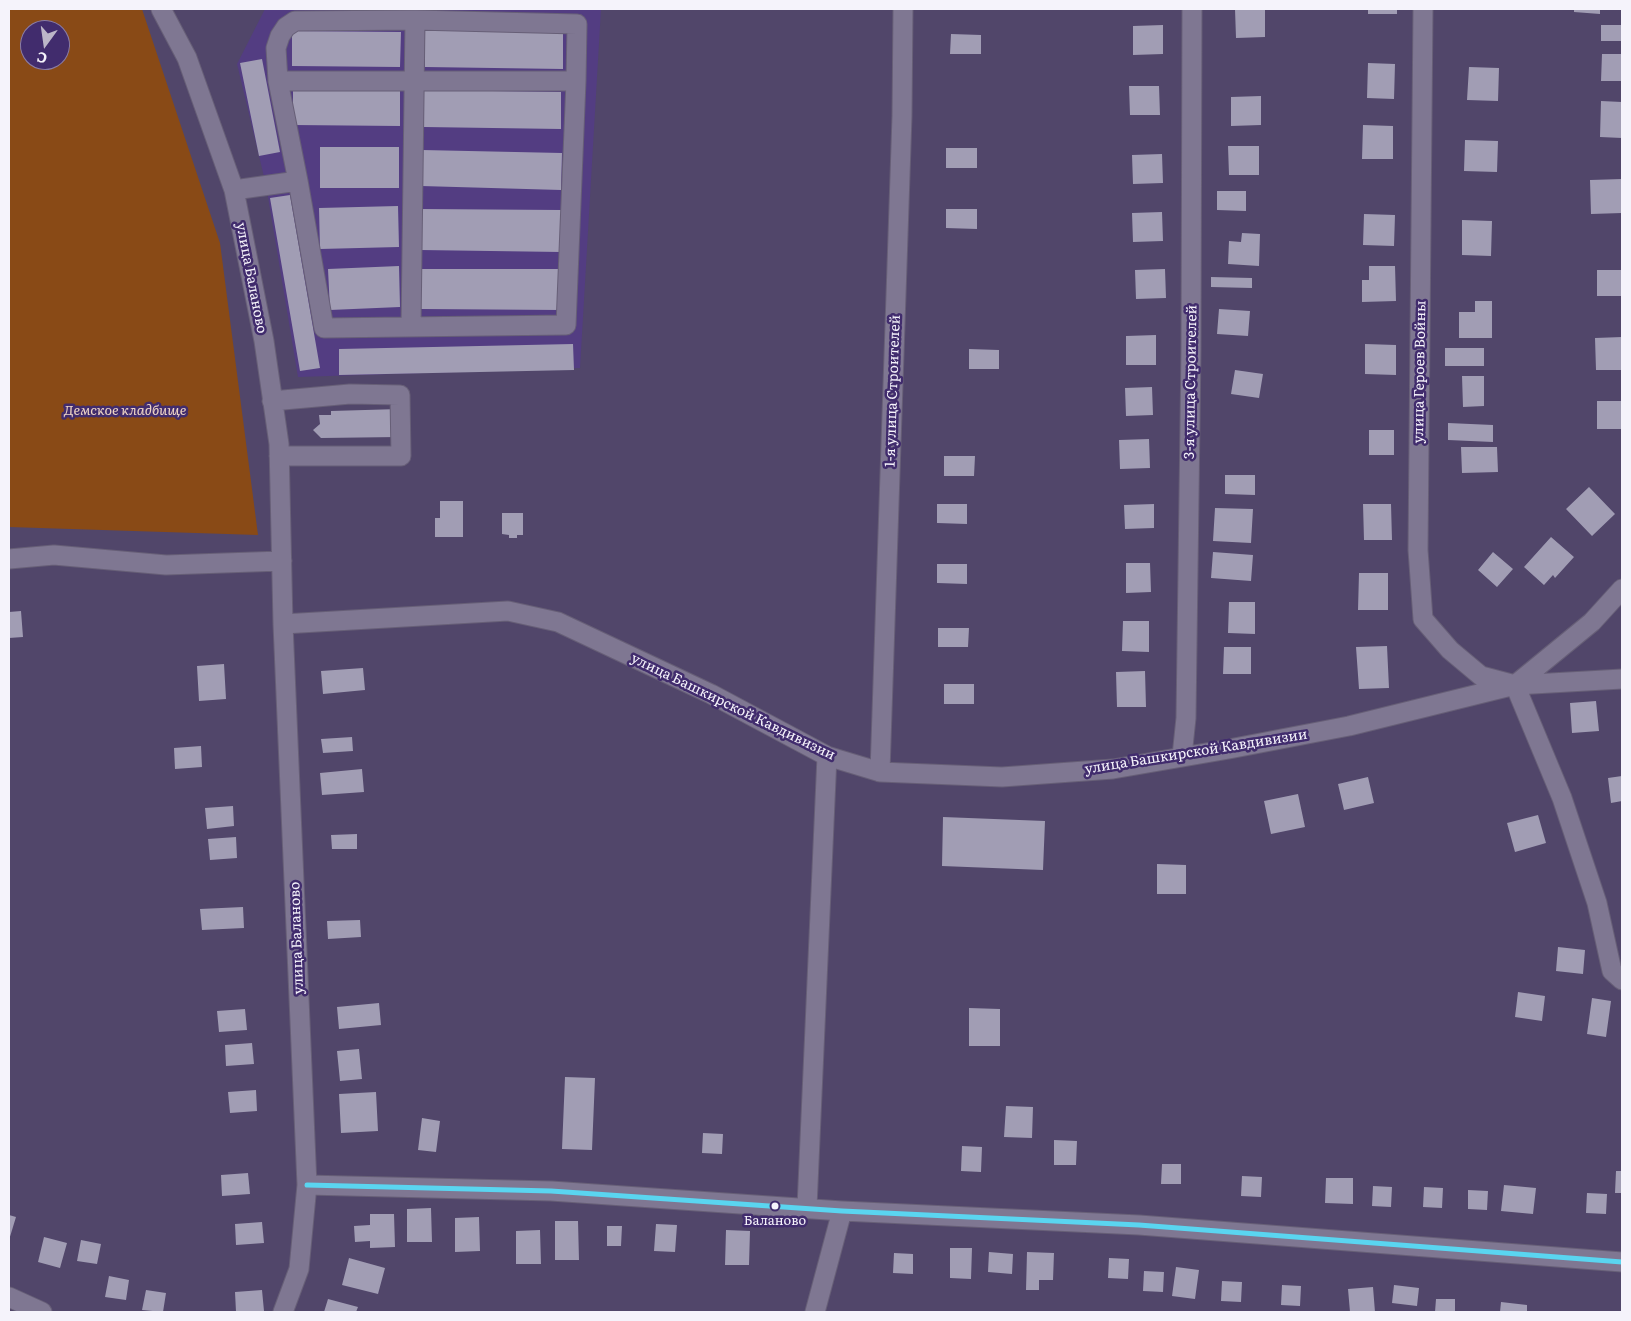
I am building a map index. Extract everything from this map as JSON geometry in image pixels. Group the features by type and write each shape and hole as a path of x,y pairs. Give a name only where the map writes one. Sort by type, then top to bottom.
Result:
{"street":[{"name":"улица Баланово","path":"161,9 187,58 234,190 264,340 279,456 283,624 307,1185 299,1269 283,1312"},
{"name":"1-я улица Строителей","path":"880,772 902,116 903,9"},
{"name":"3-я улица Строителей","path":"1182,756 1186,718 1191,369 1192,9"},
{"name":"улица Героев Войны","path":"1424,9 1418,550 1423,619 1450,650 1481,676 1515,685"},
{"path":"450,15 508,15 577,16 566,325 324,328 278,81 276,48 283,32 296,21 415,20 450,15"},
{"path":"411,327 415,20"},
{"path":"278,81 576,81"},
{"path":"234,190 298,181"},
{"path":"272,401 350,394 400,395 401,456 279,456"},
{"path":"9,559 54,556 166,565 282,561"},
{"name":"улица Башкирской Кавдивизии","path":"283,624 508,611 558,622 711,694 827,756 880,772 1002,777 1113,769 1349,726 1515,685 1592,622 1622,589"},
{"path":"1622,679 1515,685 1562,798 1598,903 1612,971 1622,980"},
{"path":"807,1207 827,756"},
{"path":"307,1185 551,1191 842,1210 1139,1225 1622,1262"},
{"path":"816,1312 842,1210"},
{"path":"9,1297 42,1312"}],"shaded area":[{"path":"265,9 601,9 580,368 298,377 266,185 237,64"}],"green space":[{"name":"Демское кладбище","path":"9,9 142,9 220,243 258,535 9,527"}],"building":[{"path":"1235,9 1265,9 1265,37 1236,38"},
{"path":"1368,9 1397,9 1397,14 1368,14"},
{"path":"1574,9 1600,9 1600,14 1574,12"},
{"path":"1163,25 1163,54 1133,55 1133,26"},
{"path":"1601,25 1622,25 1622,41 1601,41"},
{"path":"425,30 563,32 563,69 425,67"},
{"path":"292,31 401,32 400,67 292,66"},
{"path":"951,34 981,35 981,54 950,54"},
{"path":"1602,54 1622,54 1622,81 1601,81"},
{"path":"262,59 280,152 259,156 240,63"},
{"path":"1368,63 1395,64 1394,99 1367,98"},
{"path":"1469,67 1499,68 1498,101 1467,100"},
{"path":"1129,86 1159,86 1160,115 1130,115"},
{"path":"293,90 400,91 400,126 293,125"},
{"path":"424,90 561,92 561,129 424,127"},
{"path":"1261,96 1261,125 1231,126 1231,97"},
{"path":"1601,101 1622,102 1622,138 1600,137"},
{"path":"1363,125 1393,126 1393,159 1362,159"},
{"path":"1465,140 1498,141 1497,172 1464,171"},
{"path":"1228,146 1259,146 1259,175 1229,175"},
{"path":"320,147 399,147 399,188 320,188"},
{"path":"946,148 977,148 977,168 946,168"},
{"path":"422,150 562,153 561,190 421,186"},
{"path":"1162,154 1163,183 1133,184 1132,155"},
{"path":"1622,179 1622,213 1591,214 1590,180"},
{"path":"1217,191 1246,191 1246,211 1217,210"},
{"path":"290,195 320,368 300,371 270,198"},
{"path":"398,206 399,247 320,249 319,208"},
{"path":"420,209 562,210 561,252 420,250"},
{"path":"946,209 977,209 977,229 946,228"},
{"path":"1162,212 1163,241 1133,242 1132,213"},
{"path":"1364,214 1395,215 1394,246 1363,245"},
{"path":"1462,220 1492,221 1491,256 1462,255"},
{"path":"1242,233 1260,234 1259,266 1228,264 1229,241 1241,242"},
{"path":"399,266 400,307 330,310 328,269"},
{"path":"1369,266 1395,266 1396,301 1362,302 1362,280 1369,280"},
{"path":"421,269 561,269 561,310 421,309"},
{"path":"1165,269 1166,298 1136,299 1135,270"},
{"path":"1597,270 1622,270 1622,296 1597,296"},
{"path":"1211,277 1252,278 1252,288 1211,287"},
{"path":"1475,301 1492,301 1492,338 1459,338 1459,312 1475,312"},
{"path":"1219,309 1250,311 1248,336 1217,334"},
{"path":"1156,335 1156,365 1126,365 1126,336"},
{"path":"1622,337 1622,370 1596,370 1595,338"},
{"path":"573,344 574,370 339,375 339,349"},
{"path":"1365,344 1396,345 1396,375 1365,374"},
{"path":"1445,348 1484,348 1484,366 1445,366"},
{"path":"969,349 999,350 999,369 969,369"},
{"path":"1235,370 1263,374 1259,398 1231,394"},
{"path":"1462,376 1484,376 1484,406 1463,407"},
{"path":"1152,387 1153,415 1126,416 1125,388"},
{"path":"1597,401 1622,401 1622,429 1597,429"},
{"path":"399,409 399,437 321,438 313,430 320,424 319,415 331,415 331,411"},
{"path":"1448,423 1493,425 1493,442 1448,440"},
{"path":"1369,430 1394,430 1394,455 1369,455"},
{"path":"1149,439 1150,468 1120,469 1119,440"},
{"path":"1461,447 1497,447 1498,472 1462,473"},
{"path":"944,456 975,456 974,476 944,476"},
{"path":"1225,475 1255,475 1255,495 1225,494"},
{"path":"1589,487 1615,514 1592,536 1566,509"},
{"path":"440,501 463,501 463,537 435,537 435,518 440,518"},
{"path":"937,504 967,504 967,524 937,523"},
{"path":"1154,504 1154,528 1125,529 1124,505"},
{"path":"1363,504 1391,504 1392,540 1364,540"},
{"path":"1215,508 1253,509 1251,543 1213,541"},
{"path":"502,513 523,513 523,535 517,535 517,538 509,538 509,535 502,534"},
{"path":"1551,537 1574,557 1555,578 1553,575 1544,585 1524,567"},
{"path":"1213,552 1253,555 1251,581 1211,578"},
{"path":"1493,552 1513,569 1497,587 1478,570"},
{"path":"1126,563 1150,563 1151,592 1126,593"},
{"path":"937,564 967,564 967,584 937,583"},
{"path":"1359,573 1388,573 1388,610 1358,610"},
{"path":"1229,602 1255,602 1255,634 1228,633"},
{"path":"21,611 23,637 9,638 9,612"},
{"path":"1123,621 1149,621 1149,652 1122,651"},
{"path":"938,628 969,628 968,647 938,647"},
{"path":"1387,646 1389,688 1359,689 1356,647"},
{"path":"1224,647 1251,647 1251,674 1223,674"},
{"path":"224,664 226,699 199,701 197,666"},
{"path":"363,668 365,690 323,694 321,671"},
{"path":"1145,671 1146,707 1117,707 1116,672"},
{"path":"944,684 974,684 974,704 944,704"},
{"path":"1596,701 1599,731 1572,733 1570,703"},
{"path":"352,737 353,751 323,753 321,739"},
{"path":"201,746 202,767 175,769 174,748"},
{"path":"362,769 364,792 322,795 320,773"},
{"path":"1622,776 1622,801 1611,803 1608,778"},
{"path":"1368,777 1374,803 1344,810 1338,784"},
{"path":"1298,794 1305,827 1271,834 1264,801"},
{"path":"233,806 234,826 207,829 205,808"},
{"path":"1538,815 1546,843 1515,852 1507,823"},
{"path":"943,817 1045,821 1043,870 942,866"},
{"path":"357,834 357,849 332,849 331,835"},
{"path":"236,837 237,858 210,860 208,839"},
{"path":"1157,864 1186,865 1186,894 1157,894"},
{"path":"243,907 244,928 202,930 200,909"},
{"path":"360,920 361,937 328,939 327,921"},
{"path":"1558,947 1585,950 1583,974 1556,971"},
{"path":"1518,992 1545,996 1542,1021 1515,1017"},
{"path":"1592,998 1611,1001 1606,1037 1587,1034"},
{"path":"379,1003 381,1025 339,1029 337,1007"},
{"path":"969,1008 1000,1009 1000,1046 969,1046"},
{"path":"245,1009 247,1030 219,1032 217,1011"},
{"path":"252,1043 254,1064 226,1066 225,1045"},
{"path":"359,1049 362,1079 340,1081 337,1051"},
{"path":"565,1077 595,1078 592,1150 562,1149"},
{"path":"256,1090 257,1111 230,1113 228,1092"},
{"path":"376,1092 378,1131 341,1133 339,1094"},
{"path":"1006,1106 1033,1107 1032,1138 1004,1137"},
{"path":"422,1118 440,1121 436,1152 418,1150"},
{"path":"703,1133 723,1134 722,1154 702,1153"},
{"path":"1054,1140 1077,1141 1076,1165 1054,1165"},
{"path":"962,1146 982,1147 981,1172 961,1171"},
{"path":"1162,1164 1181,1164 1181,1184 1161,1184"},
{"path":"1616,1171 1622,1171 1622,1193 1615,1193"},
{"path":"248,1173 250,1194 222,1196 221,1175"},
{"path":"1242,1176 1262,1177 1261,1197 1241,1196"},
{"path":"1326,1178 1353,1178 1353,1204 1325,1203"},
{"path":"1504,1185 1536,1188 1533,1214 1501,1211"},
{"path":"1373,1186 1392,1187 1391,1207 1372,1206"},
{"path":"1424,1187 1443,1188 1442,1208 1423,1207"},
{"path":"1468,1190 1488,1191 1487,1210 1468,1209"},
{"path":"1587,1193 1607,1194 1606,1214 1586,1213"},
{"path":"431,1208 432,1242 407,1242 407,1209"},
{"path":"370,1214 394,1214 395,1247 370,1248 370,1241 355,1242 354,1226 370,1225"},
{"path":"9,1215 16,1217 9,1240"},
{"path":"479,1217 480,1251 455,1252 455,1218"},
{"path":"555,1221 578,1221 579,1260 555,1260"},
{"path":"262,1222 264,1243 236,1245 235,1224"},
{"path":"656,1224 677,1225 675,1252 654,1251"},
{"path":"607,1226 622,1226 621,1246 607,1246"},
{"path":"540,1230 541,1264 516,1264 516,1231"},
{"path":"726,1230 750,1231 749,1265 725,1265"},
{"path":"44,1237 67,1243 60,1268 38,1262"},
{"path":"81,1240 101,1244 97,1264 77,1261"},
{"path":"950,1248 972,1248 971,1279 950,1278"},
{"path":"989,1252 1013,1254 1012,1274 988,1272"},
{"path":"1027,1252 1054,1253 1053,1280 1039,1280 1039,1290 1026,1290"},
{"path":"894,1253 913,1254 913,1274 893,1273"},
{"path":"349,1258 385,1268 378,1294 342,1285"},
{"path":"1109,1258 1129,1259 1128,1279 1108,1278"},
{"path":"1176,1267 1199,1270 1195,1299 1172,1296"},
{"path":"1144,1271 1164,1272 1163,1292 1143,1291"},
{"path":"109,1276 129,1280 126,1300 105,1297"},
{"path":"1222,1281 1242,1282 1241,1302 1221,1301"},
{"path":"1282,1285 1301,1286 1300,1306 1281,1305"},
{"path":"1394,1285 1419,1288 1417,1306 1392,1303"},
{"path":"1373,1287 1375,1312 1350,1312 1348,1289"},
{"path":"146,1290 166,1293 163,1312 142,1310"},
{"path":"262,1290 264,1311 236,1312 235,1292"},
{"path":"328,1299 358,1307 356,1312 324,1312"},
{"path":"1436,1299 1455,1299 1455,1312 1435,1312"},
{"path":"1501,1302 1527,1305 1527,1312 1500,1312"}],"transit line":[{"path":"307,1185 551,1191 842,1211 1139,1225 1622,1262"}],"place":[{"name":"Баланово","path":"775,1206"}]}
